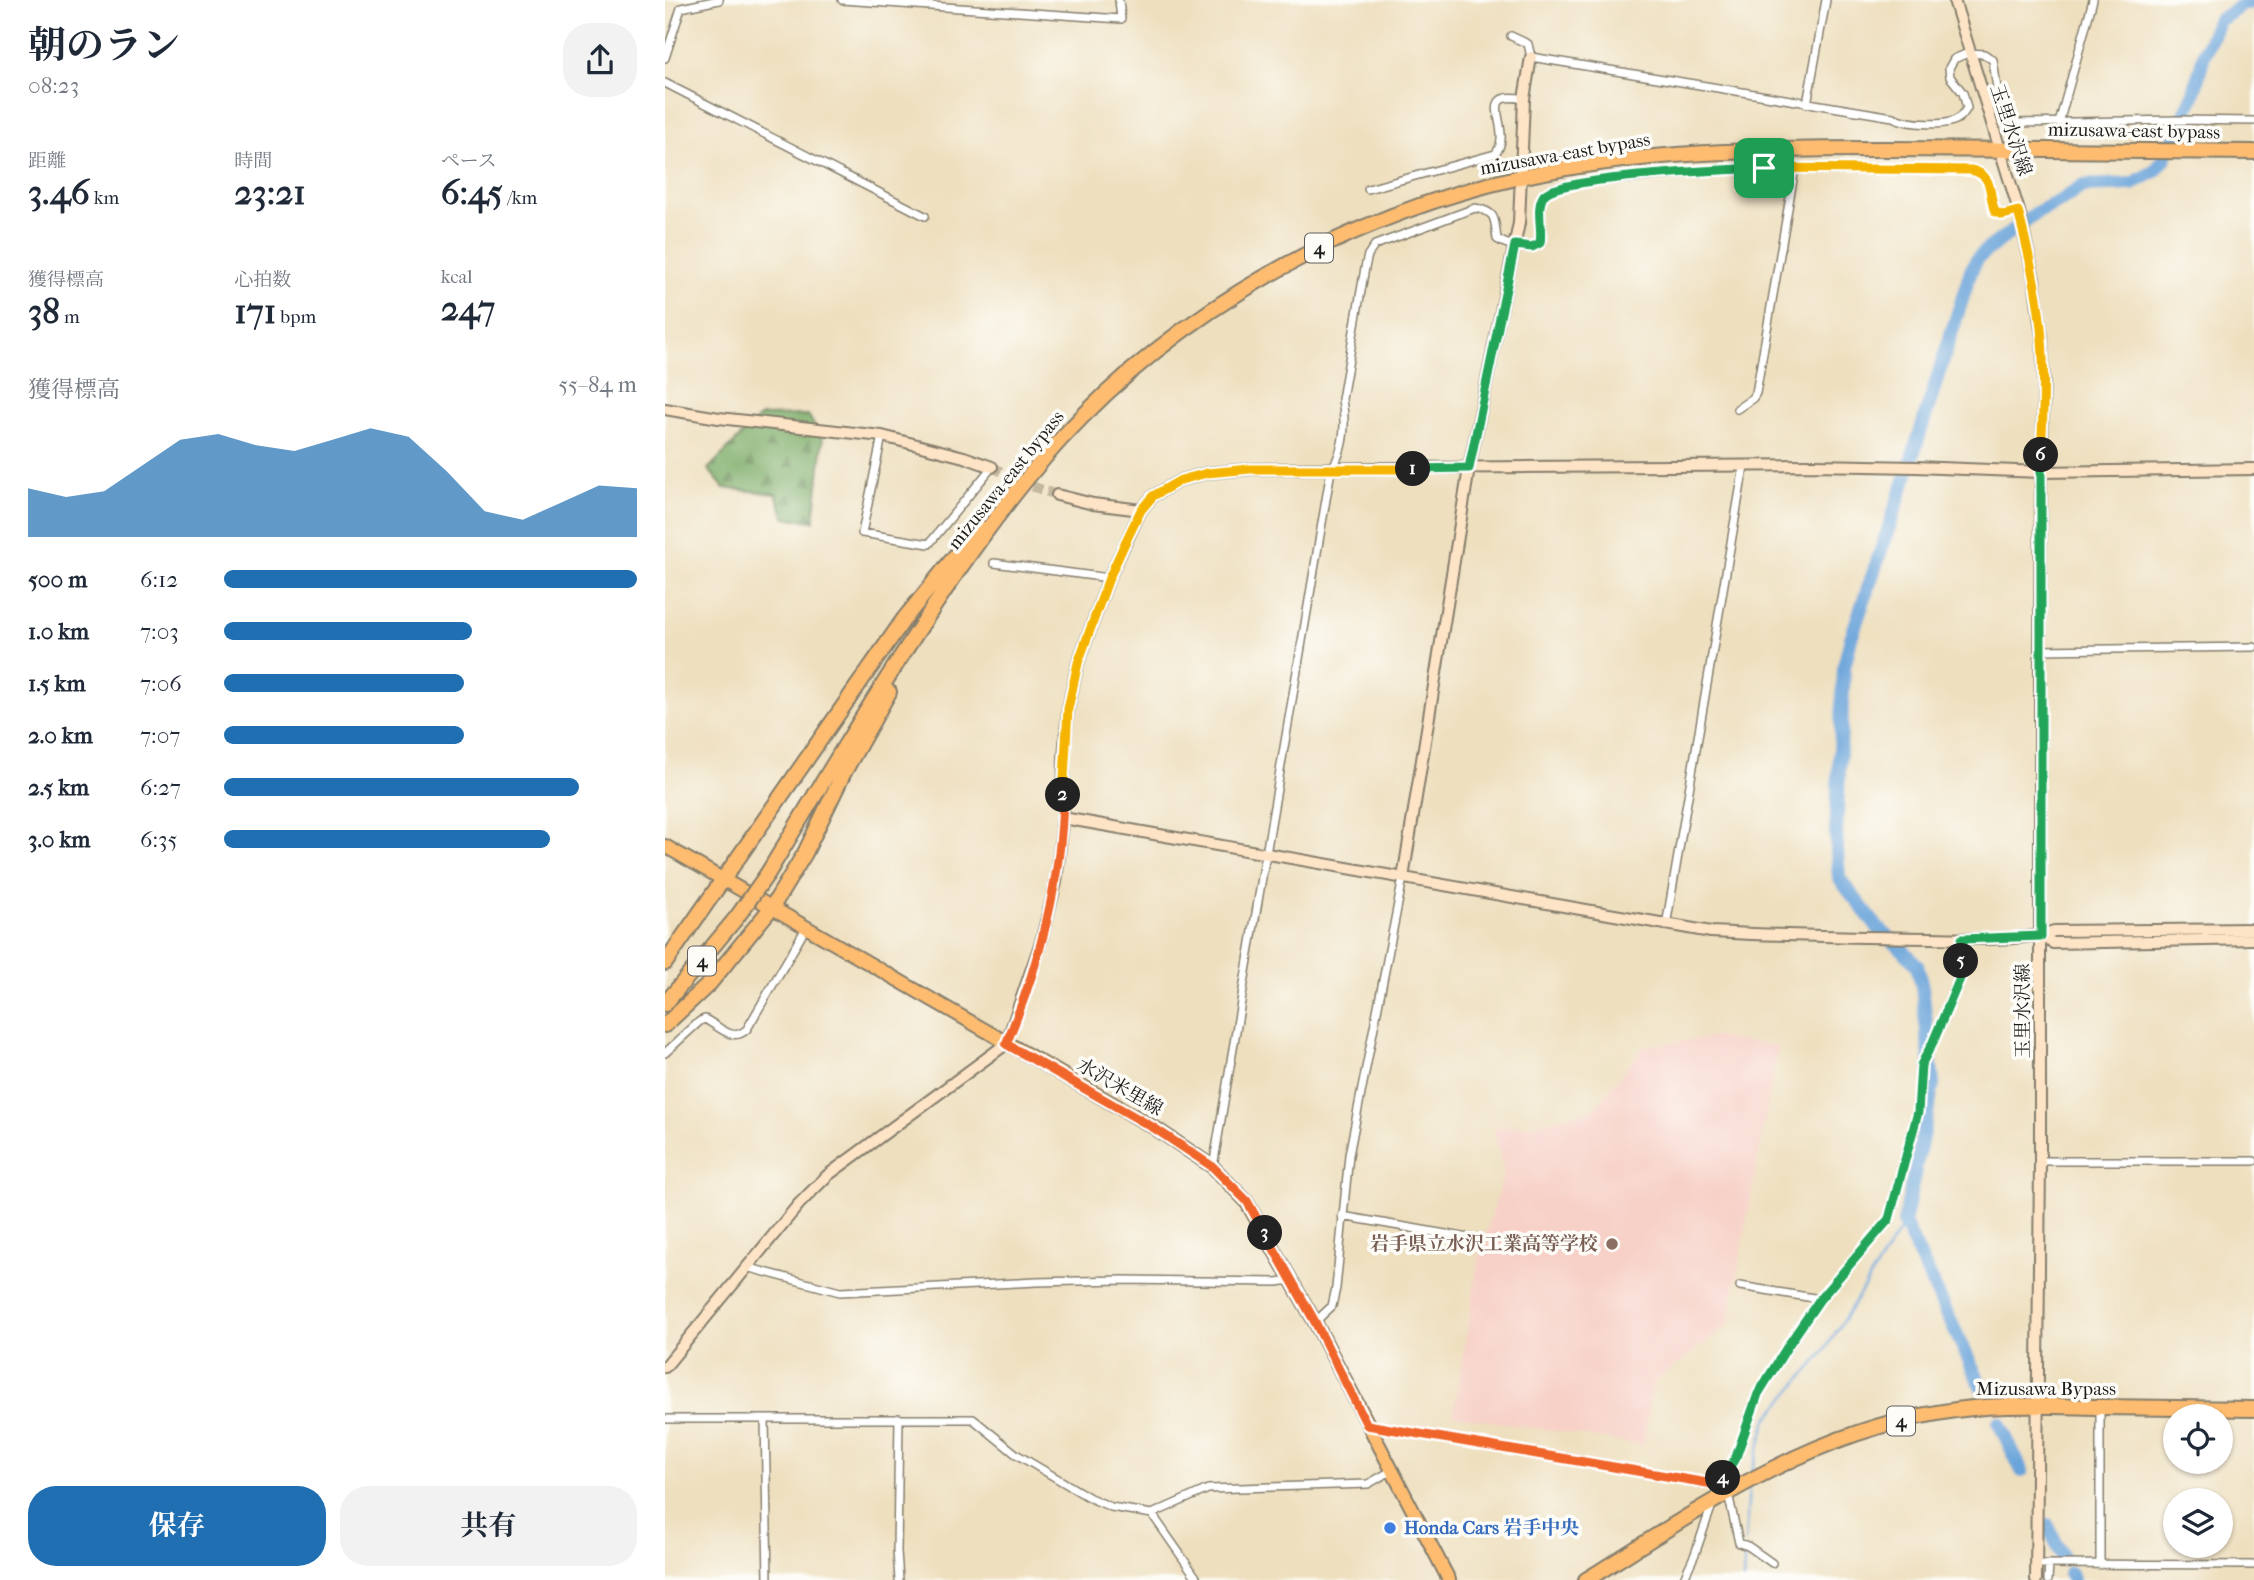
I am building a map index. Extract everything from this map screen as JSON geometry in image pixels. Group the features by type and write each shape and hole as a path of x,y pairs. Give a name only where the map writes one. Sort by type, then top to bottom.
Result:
{"highway":[{"name":"mizusawa-east bypass","path":"665,1004 737,917 768,873 875,696 992,523 1061,439 1098,402 1174,338 1256,282 1344,236 1449,196 1521,177 1663,156 1730,152 1999,149 2254,152"},
{"path":"665,963 904,619 989,515 1061,439"},
{"path":"665,1026 709,984 772,907 805,853 844,772 947,586"},
{"name":"Mizusawa Bypass","path":"1586,1580 1714,1500 1723,1489 1841,1438 1935,1413 1987,1406 2038,1405 2254,1409"}],"main road":[{"name":"水沢米里線","path":"665,846 1154,1128 1213,1167 1247,1201 1315,1322 1449,1580"}],"street":[{"path":"665,58 681,8 719,0"},
{"path":"842,0 1121,19 1119,0"},
{"path":"1807,103 1826,0"},
{"name":"玉里水沢線","path":"1954,0 2018,211 2034,279 2042,337 2044,384 2041,471 2040,1161 2036,1579"},
{"path":"2059,123 2093,0"},
{"path":"1315,1322 1332,1306 1336,1288 1349,1155 1403,878 1469,468 1519,223 1524,99 1531,57 1528,44 1511,36"},
{"path":"1531,57 1893,117 1903,122 1948,123 1959,118 1967,108 1963,93 1950,77 1949,68 1954,59 1968,53 1984,54 1993,60 1999,103 2018,123 2254,121"},
{"path":"665,83 925,216"},
{"path":"1369,189 1495,154 1501,148 1503,140 1497,104 1508,96 1524,99"},
{"path":"1213,1167 1331,470 1339,458 1346,419 1342,398 1365,268 1368,255 1375,245 1475,208 1493,215 1497,225 1497,239 1504,243 1532,247 1540,243 1541,201 1549,191 1559,187 1634,177 1733,169 1976,171 1984,175 1989,182 1991,204 1995,212 2003,215 2018,211"},
{"path":"1737,410 1756,393 1795,169"},
{"path":"665,409 719,418 883,436 992,467 929,544 862,533 883,436"},
{"path":"1666,926 1744,466"},
{"path":"665,1367 746,1267 828,1175 1006,1044 1041,942 1056,882 1063,818 1068,709 1078,663 1109,578 1141,510 1153,496 1167,487 1207,473 1250,469 1910,466 2041,471 2254,470"},
{"path":"1057,495 1093,504 1141,510"},
{"path":"994,563 1109,578"},
{"path":"2040,650 2254,647"},
{"path":"1063,818 1711,932 1962,939 2041,936 2054,932 2254,929"},
{"path":"665,1053 705,1018 735,1036 741,1035 806,928"},
{"path":"2041,936 2053,943 2254,939"},
{"path":"1772,1563 1748,1545 1739,1544 1723,1489 1758,1394 1820,1299 1889,1219 1918,1112 1921,1065 1961,976 1962,939"},
{"path":"2040,1161 2254,1161"},
{"path":"1342,1216 1480,1240"},
{"path":"746,1267 840,1292 1035,1282 1292,1280"},
{"path":"1740,1286 1820,1299"},
{"path":"2100,1407 2100,1564"},
{"path":"899,1418 899,1580"},
{"path":"665,1419 974,1419 1016,1454 1090,1498 1111,1507 1152,1514 1208,1489 1368,1484 1391,1471"},
{"path":"765,1419 768,1580"},
{"path":"1367,1425 1723,1489"},
{"path":"1683,1580 1714,1500"},
{"path":"1152,1514 1198,1580"},
{"path":"2036,1564 2254,1565"},
{"path":"2048,1580 2049,1564"}],"shaded area":[{"name":"岩手県立水沢工業高等学校","path":"1715,1037 1778,1046 1728,1325 1653,1383 1643,1445 1453,1415 1479,1257 1504,1173 1494,1132 1496,1127 1525,1126 1593,1110 1644,1046"}],"green space":[{"path":"808,415 823,440 814,521 785,518 776,494 724,488 708,469 761,416"}],"waterway":[{"path":"1985,1394 1904,1223 1933,1084 1917,965 1878,928 1839,878 1836,834 1844,667 1851,638 1977,259 2038,212 2082,186 2132,184 2155,171 2164,160 2193,96 2204,55 2218,21 2242,5 2254,1"},
{"path":"1752,1472 1767,1419 1823,1353 1904,1223"},
{"path":"1999,1423 2022,1471"},
{"path":"1745,1542 1749,1489"},
{"path":"2048,1526 2063,1558"},
{"path":"1743,1580 1745,1548"},
{"path":"2070,1573 2073,1580"}],"tunnel":[{"path":"992,467 1057,495"}],"place":[{"name":"岩手県立水沢工業高等学校","path":"1612,1244"},
{"name":"Honda Cars 岩手中央","path":"1390,1528"}],"route":[{"path":"1764,168 1971,170 1987,178 1995,212 2003,215 2018,211 2034,279 2042,337 2044,384 2040,650 2041,936 1962,939 1961,976 1921,1065 1918,1112 1889,1219 1820,1299 1789,1344 1758,1394 1736,1457 1719,1485 1367,1425 1315,1322 1247,1201 1213,1167 1154,1128 1006,1044 1041,942 1056,882 1063,818 1068,709 1078,663 1109,578 1141,510 1153,496 1181,480 1207,473 1250,469 1469,468 1515,245 1532,247 1540,243 1541,201 1549,191 1578,183 1634,177 1764,168"}]}
